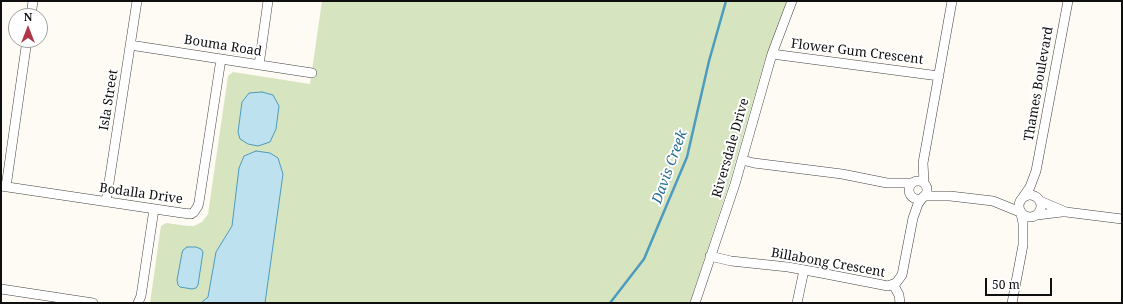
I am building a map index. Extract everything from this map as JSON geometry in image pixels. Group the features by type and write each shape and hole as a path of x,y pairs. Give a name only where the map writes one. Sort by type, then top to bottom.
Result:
{"street":[{"name":"Isla Street","path":"106,202 137,1"},
{"path":"259,65 268,1"},
{"name":"Riversdale Drive","path":"695,303 742,160 772,54 792,1"},
{"path":"924,197 926,193 923,163 952,1"},
{"name":"Thames Boulevard","path":"1022,198 1030,187 1036,171 1068,1"},
{"name":"Bouma Road","path":"130,45 312,73"},
{"path":"3,187 27,48"},
{"name":"Flower Gum Crescent","path":"772,54 939,76"},
{"name":"Bodalla Drive","path":"3,187 187,214 194,212 198,206 221,59"},
{"path":"742,160 754,163 842,174 887,183 912,182 918,180 950,196"},
{"path":"910,194 908,187 923,163"},
{"name":"Thames Boulevard","path":"1036,171 1039,201"},
{"path":"887,183 910,194 916,199 924,197 950,196 993,202 1020,213 1027,218 1066,212 1122,219"},
{"name":"Billabong Crescent","path":"910,194 913,218"},
{"path":"993,202 1032,195 1039,201 1066,212"},
{"name":"Billabong Crescent","path":"710,256 731,261 804,270 880,286 888,286 898,281 902,275 913,218 918,204 924,197"},
{"path":"1012,303 1023,246 1023,223 1018,205 1022,198"},
{"path":"1023,246 1041,208 1039,201"},
{"path":"138,303 141,296 154,209"},
{"path":"797,303 804,270"},
{"path":"893,284 900,303"},
{"path":"1,289 93,303"}],"green space":[{"path":"322,1 787,1 765,60 729,184 690,303 150,303 161,226 166,223 194,226 202,222 208,214 228,76 233,72 310,84"}],"water":[{"path":"262,92 273,95 279,106 276,129 270,142 258,146 248,144 240,139 238,132 242,102 249,93"},
{"path":"256,151 270,153 278,158 283,174 265,303 201,303 208,297 216,252 232,226 239,168 244,156"},
{"path":"187,247 196,247 201,249 203,252 198,285 196,288 192,289 180,287 177,280 182,253"}],"waterway":[{"name":"Davis Creek","path":"610,303 644,259 687,157 709,61 726,1"}]}
